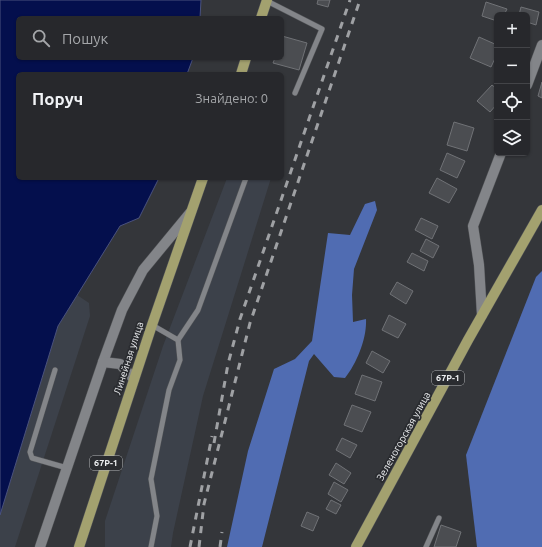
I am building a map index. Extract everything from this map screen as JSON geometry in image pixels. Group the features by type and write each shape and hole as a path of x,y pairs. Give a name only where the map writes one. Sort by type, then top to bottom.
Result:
{"main road":[{"path":"262,16 267,1"},
{"path":"241,72 245,60"},
{"name":"Линейная улица","path":"79,547 152,324 202,180"},
{"name":"Зеленогорская улица","path":"356,547 482,315 542,210"}],"street":[{"path":"527,84 542,45"},
{"path":"482,315 479,265 473,226 500,156"},
{"path":"40,547 122,310 143,270 190,213"},
{"path":"103,362 120,364 134,379"}],"lane":[{"path":"267,1 322,29 296,93"},
{"path":"151,547 157,516 151,478 168,390 180,360 178,340 198,310 245,180"},
{"path":"152,324 178,340"},
{"path":"55,370 30,452 32,458 67,468"},
{"path":"426,547 440,518"}],"shaded area":[{"path":"0,0 201,0 200,16 16,16 16,60 192,60 188,72 16,72 16,180 158,180 139,218 120,226 58,326 0,515"},
{"path":"226,180 270,180 203,396 171,547 105,547 105,521 163,346"},
{"path":"375,201 377,210 354,269 352,295 353,322 366,319 365,334 357,358 345,378 334,377 314,354 309,361 262,547 227,547 248,451 274,369 295,359 312,341 328,233 350,235 365,204"},
{"path":"542,271 542,547 477,547 466,455 536,277"},
{"path":"77,295 89,303 90,316 15,547 0,547 0,515 58,326"}],"building":[{"path":"318,0 330,0 328,7 317,4"},
{"path":"486,2 507,9 506,12 494,12 494,20 482,16"},
{"path":"521,7 539,12 536,25 530,23 530,12 520,12"},
{"path":"284,37 307,43 299,70 273,63 274,60 284,60"},
{"path":"479,37 494,44 494,60 491,67 470,58"},
{"path":"542,82 542,98 538,96"},
{"path":"492,85 494,87 494,107 490,112 477,101"},
{"path":"454,122 474,128 467,151 447,145"},
{"path":"447,153 465,161 457,178 440,170"},
{"path":"437,178 457,189 449,203 429,193"},
{"path":"421,218 438,226 432,239 415,230"},
{"path":"426,239 439,246 433,258 420,251"},
{"path":"412,253 428,261 424,271 407,262"},
{"path":"397,282 413,291 406,304 390,294"},
{"path":"389,315 406,324 398,338 382,330"},
{"path":"372,351 390,361 383,373 366,363"},
{"path":"362,375 382,382 375,401 355,394"},
{"path":"352,405 371,412 362,432 344,425"},
{"path":"342,438 357,445 350,458 336,450"},
{"path":"336,463 351,473 344,484 329,475"},
{"path":"334,482 348,490 341,502 328,494"},
{"path":"331,500 341,505 336,514 326,509"},
{"path":"307,512 319,517 313,531 301,526"},
{"path":"441,525 461,532 456,547 434,547"}],"railway":[{"path":"214,443 228,364 240,319 350,0"},
{"path":"199,547 204,504 250,323 360,0"},
{"path":"190,547 212,436"},
{"path":"220,547 222,532"}]}
